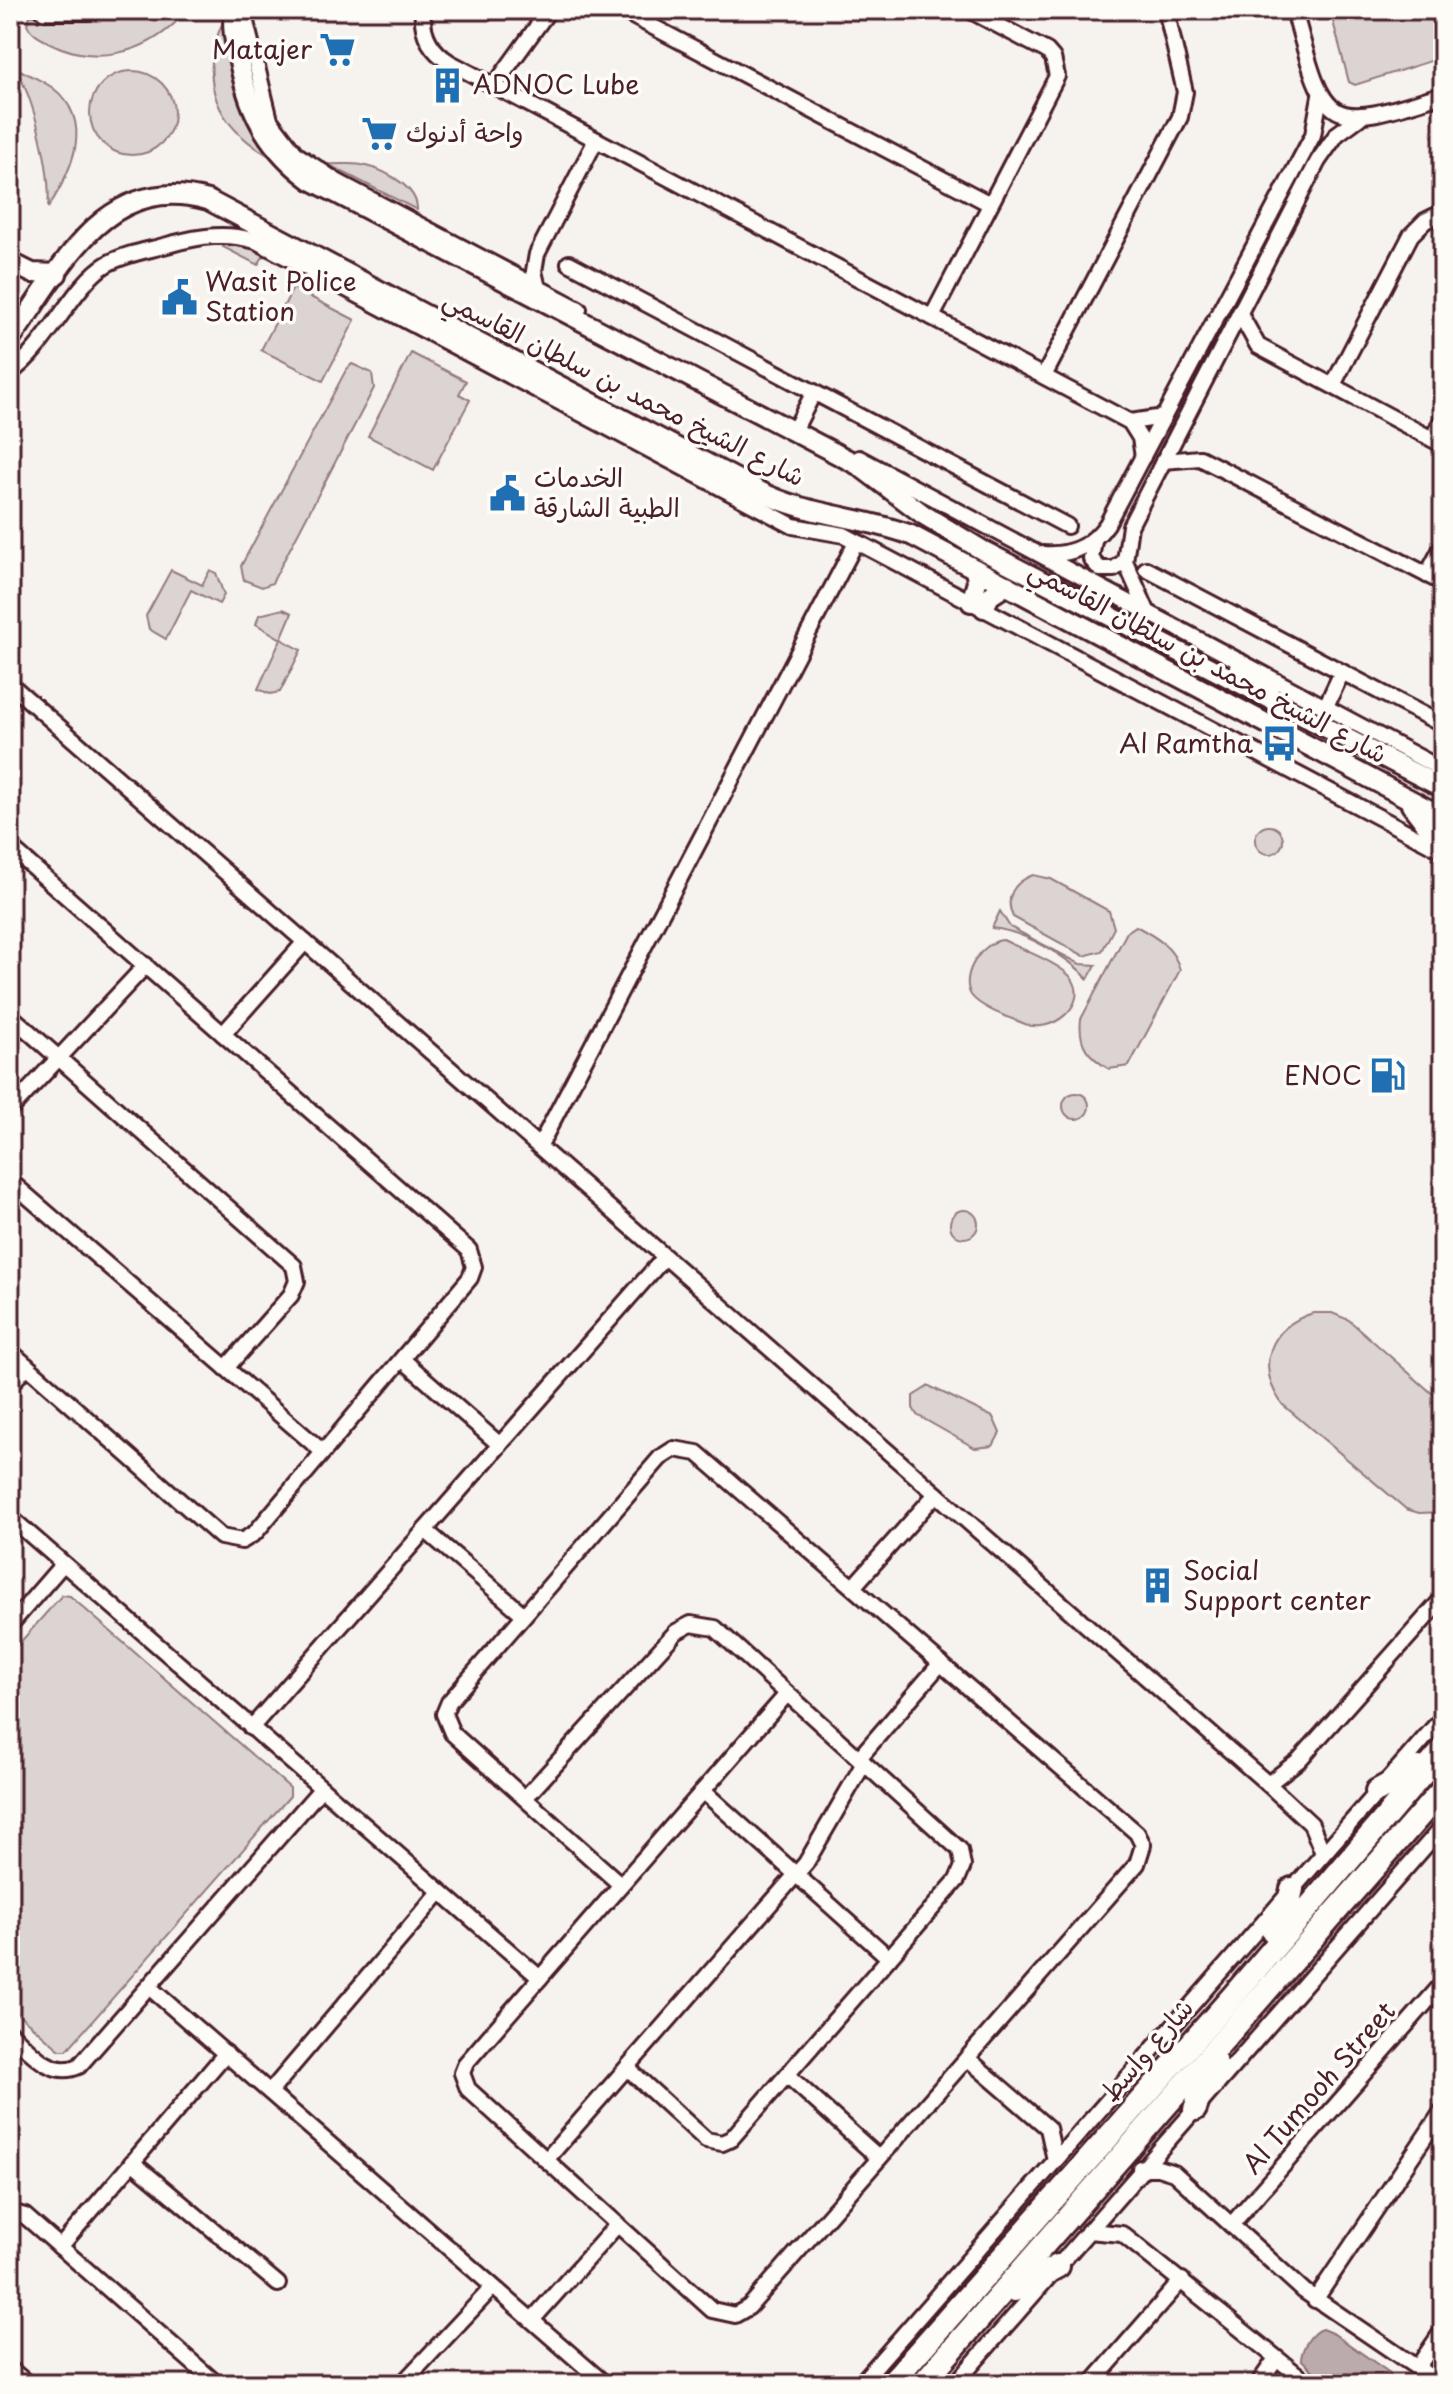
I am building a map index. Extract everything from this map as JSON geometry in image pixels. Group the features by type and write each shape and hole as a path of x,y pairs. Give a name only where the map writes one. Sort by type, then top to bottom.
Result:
{"highway":[{"path":"1377,1791 1440,1753"},
{"name":"شارع واسط","path":"890,2384 1233,1996 1440,1753"},
{"name":"شارع واسط","path":"922,2384 1443,1789"},
{"path":"1233,1996 1234,1976 1283,1919 1292,1889"},
{"path":"1195,2109 1209,2073 1251,2023 1255,2003"},
{"path":"993,2305 1058,2266"}],"main road":[{"path":"45,10 89,10"},
{"path":"219,10 237,15"},
{"name":"شارع الشيخ محمد بن سلطان القاسمي","path":"237,15 252,112 276,150 298,171 607,329 858,465 924,515 982,550 1443,788"},
{"name":"شارع الشيخ محمد بن سلطان القاسمي","path":"10,340 92,229 122,206 171,194 208,200 774,498 819,514 899,531 1007,585 1443,817"},
{"path":"10,262 32,273 57,274"},
{"path":"975,569 977,605"},
{"path":"977,605 1007,585"},
{"path":"1239,663 1279,702"},
{"path":"1398,792 1443,849"}],"street":[{"path":"423,10 425,33 438,54 1130,422 1140,438 1143,457"},
{"path":"494,86 549,10"},
{"path":"621,10 990,204"},
{"path":"932,317 1054,84 1057,66 1039,46 969,10"},
{"path":"1044,376 1180,117 1185,92 1166,10"},
{"path":"1125,561 1114,569 1100,569 1091,559 1094,540 1112,516 1316,128 1320,96 1294,10"},
{"path":"237,15 270,120 291,150 338,182 538,288 607,329 1042,554 1239,663 1443,770"},
{"path":"1148,613 1125,561 1127,533 1318,161 1337,134 1359,118 1443,94"},
{"path":"1320,96 1338,111 1359,118"},
{"path":"538,288 534,271 537,254 596,140"},
{"path":"1304,150 1318,161"},
{"path":"1333,385 1411,235 1425,221 1443,212"},
{"path":"10,373 38,348 93,276 109,262 203,236 245,238 266,245 793,526 844,535 1443,849"},
{"path":"505,270 523,266 537,254"},
{"path":"569,263 1067,526"},
{"path":"1240,314 1258,346"},
{"path":"1221,351 1239,346 1258,346 1437,442 1443,418"},
{"path":"797,425 814,392"},
{"path":"1130,422 1164,417"},
{"path":"1181,427 1200,458 1443,583"},
{"path":"1163,461 1200,458"},
{"path":"1042,554 1064,554 1094,540"},
{"path":"540,1145 856,542"},
{"path":"1427,575 1443,545"},
{"path":"1146,569 1443,725"},
{"path":"1326,706 1342,672"},
{"path":"10,684 1268,1784 1311,1824 1323,1853"},
{"path":"10,847 472,1255 474,1267 470,1278 255,1533 242,1541 228,1541 10,1351"},
{"path":"223,1034 305,942"},
{"path":"10,1110 146,965"},
{"path":"10,1015 294,1266 297,1281 291,1295 226,1368"},
{"path":"10,1181 323,1452"},
{"path":"251,1728 664,1258"},
{"path":"402,1359 500,1445"},
{"path":"10,1385 27,1366"},
{"path":"621,1885 452,1733 444,1714 449,1702 660,1458 682,1448 697,1453 853,1587 1137,1833 1143,1845 1137,1864 749,2307 735,2315 712,2310 468,2089 462,2073 466,2063 703,1791 787,1694"},
{"path":"853,1587 936,1494"},
{"path":"10,1517 540,1978"},
{"path":"425,1530 524,1615"},
{"path":"10,1625 62,1565"},
{"path":"1268,1784 1299,1760 1443,1598"},
{"path":"525,1798 676,1632 691,1624 715,1628 956,1844 963,1858 957,1880 731,2139 716,2144 706,2140 627,2068"},
{"path":"546,2160 797,1875 815,1851 862,1760 941,1663"},
{"path":"860,2384 1443,1717"},
{"path":"10,2032 52,2068 74,2069 321,1789"},
{"path":"703,1791 889,1958"},
{"path":"1311,1824 1345,1828"},
{"path":"955,2384 1140,2168 1443,1826"},
{"path":"270,2092 440,1892"},
{"name":"Al Tumooh Street","path":"1231,2225 1443,1983"},
{"path":"149,1987 605,2384"},
{"path":"60,2247 226,2053"},
{"path":"967,2058 1048,2128 1055,2160"},
{"path":"787,2075 879,2158"},
{"path":"1315,2300 1443,2110"},
{"path":"1048,2128 1081,2130"},
{"path":"1165,2140 1174,2173"},
{"path":"132,2162 278,2284"},
{"path":"1140,2168 1158,2168 1174,2173 1315,2300 1441,2384"},
{"path":"1113,2202 1122,2234"},
{"path":"10,2212 25,2216 217,2384"},
{"path":"532,2320 617,2225"},
{"path":"1088,2231 1122,2234 1182,2280 1275,2360 1309,2384"},
{"path":"1091,2384 1182,2280"},
{"path":"402,2384 493,2287"},
{"path":"1417,2368 1443,2330"},
{"path":"1258,2384 1275,2360"}],"shaded area":[{"path":"108,10 175,10 176,22 163,33 133,49 100,55 66,50 33,33 27,24 30,16"},
{"path":"1330,10 1443,10 1443,57 1355,85 1349,82"},
{"path":"225,17 277,160 239,134 217,101 212,82 212,62"},
{"path":"14,67 53,88 66,101 74,116 75,147 71,163 48,208 49,193 40,135 28,96"},
{"path":"132,71 148,74 162,83 171,97 174,113 171,129 162,143 148,152 132,155 116,152 102,143 93,129 90,113 93,97 102,83 116,74"},
{"path":"327,164 357,164 383,172 407,188 416,202 417,210"},
{"path":"229,239 268,248 258,265 223,247"},
{"path":"293,288 355,320 323,381 261,350"},
{"path":"411,353 466,381 459,394 470,400 433,470 368,436"},
{"path":"352,364 372,373 374,388 272,583 262,587 244,580 241,566"},
{"path":"171,570 202,585 210,570 216,573 224,595 219,604 191,590 166,639 149,629 146,616"},
{"path":"283,609 292,613 281,639 256,624 259,615"},
{"path":"281,639 301,650 280,692 270,694 258,689"},
{"path":"1269,826 1279,830 1283,840 1279,850 1269,854 1259,850 1255,840 1259,830"},
{"path":"1033,875 1051,879 1109,911 1114,928 1102,951 1084,956 1013,917 1010,910 1012,891"},
{"path":"1000,911 1010,927 1080,964 1096,965 1088,979 1044,946 1017,934 992,928"},
{"path":"1136,926 1169,949 1180,970 1129,1066 1109,1069 1086,1049 1081,1036 1081,1019 1127,932"},
{"path":"1003,940 1051,963 1072,979 1076,999 1065,1015 1056,1021 1035,1026 996,1012 975,1000 968,987 968,978 975,960 988,946"},
{"path":"1076,1093 1085,1097 1089,1106 1085,1115 1076,1119 1067,1115 1063,1106 1067,1097"},
{"path":"964,1210 974,1214 978,1224 974,1234 964,1238 954,1234 950,1224 954,1214"},
{"path":"1313,1313 1332,1313 1349,1320 1443,1403 1443,1512 1419,1513 1406,1509 1282,1404 1269,1376 1271,1350 1286,1328"},
{"path":"929,1386 993,1417 1000,1433 993,1446 975,1448 917,1415 913,1408 913,1396"},
{"path":"62,1595 70,1596 290,1788 290,1796 67,2050 60,2050 10,2007 10,1654"},
{"path":"1322,2329 1390,2373 1392,2384 1342,2384 1311,2369 1301,2359 1302,2355 1311,2337"}],"place":[{"name":"Matajer","path":"338,50"},
{"name":"ADNOC Lube","path":"447,85"},
{"name":"واحة أدنوك","path":"380,133"},
{"name":"Wasit Police Station","path":"179,297"},
{"name":"الخدمات الطبية الشارقة","path":"508,493"},
{"name":"Al Ramtha","path":"1279,744"},
{"name":"ENOC","path":"1388,1076"},
{"name":"Social Support center","path":"1157,1586"}]}
